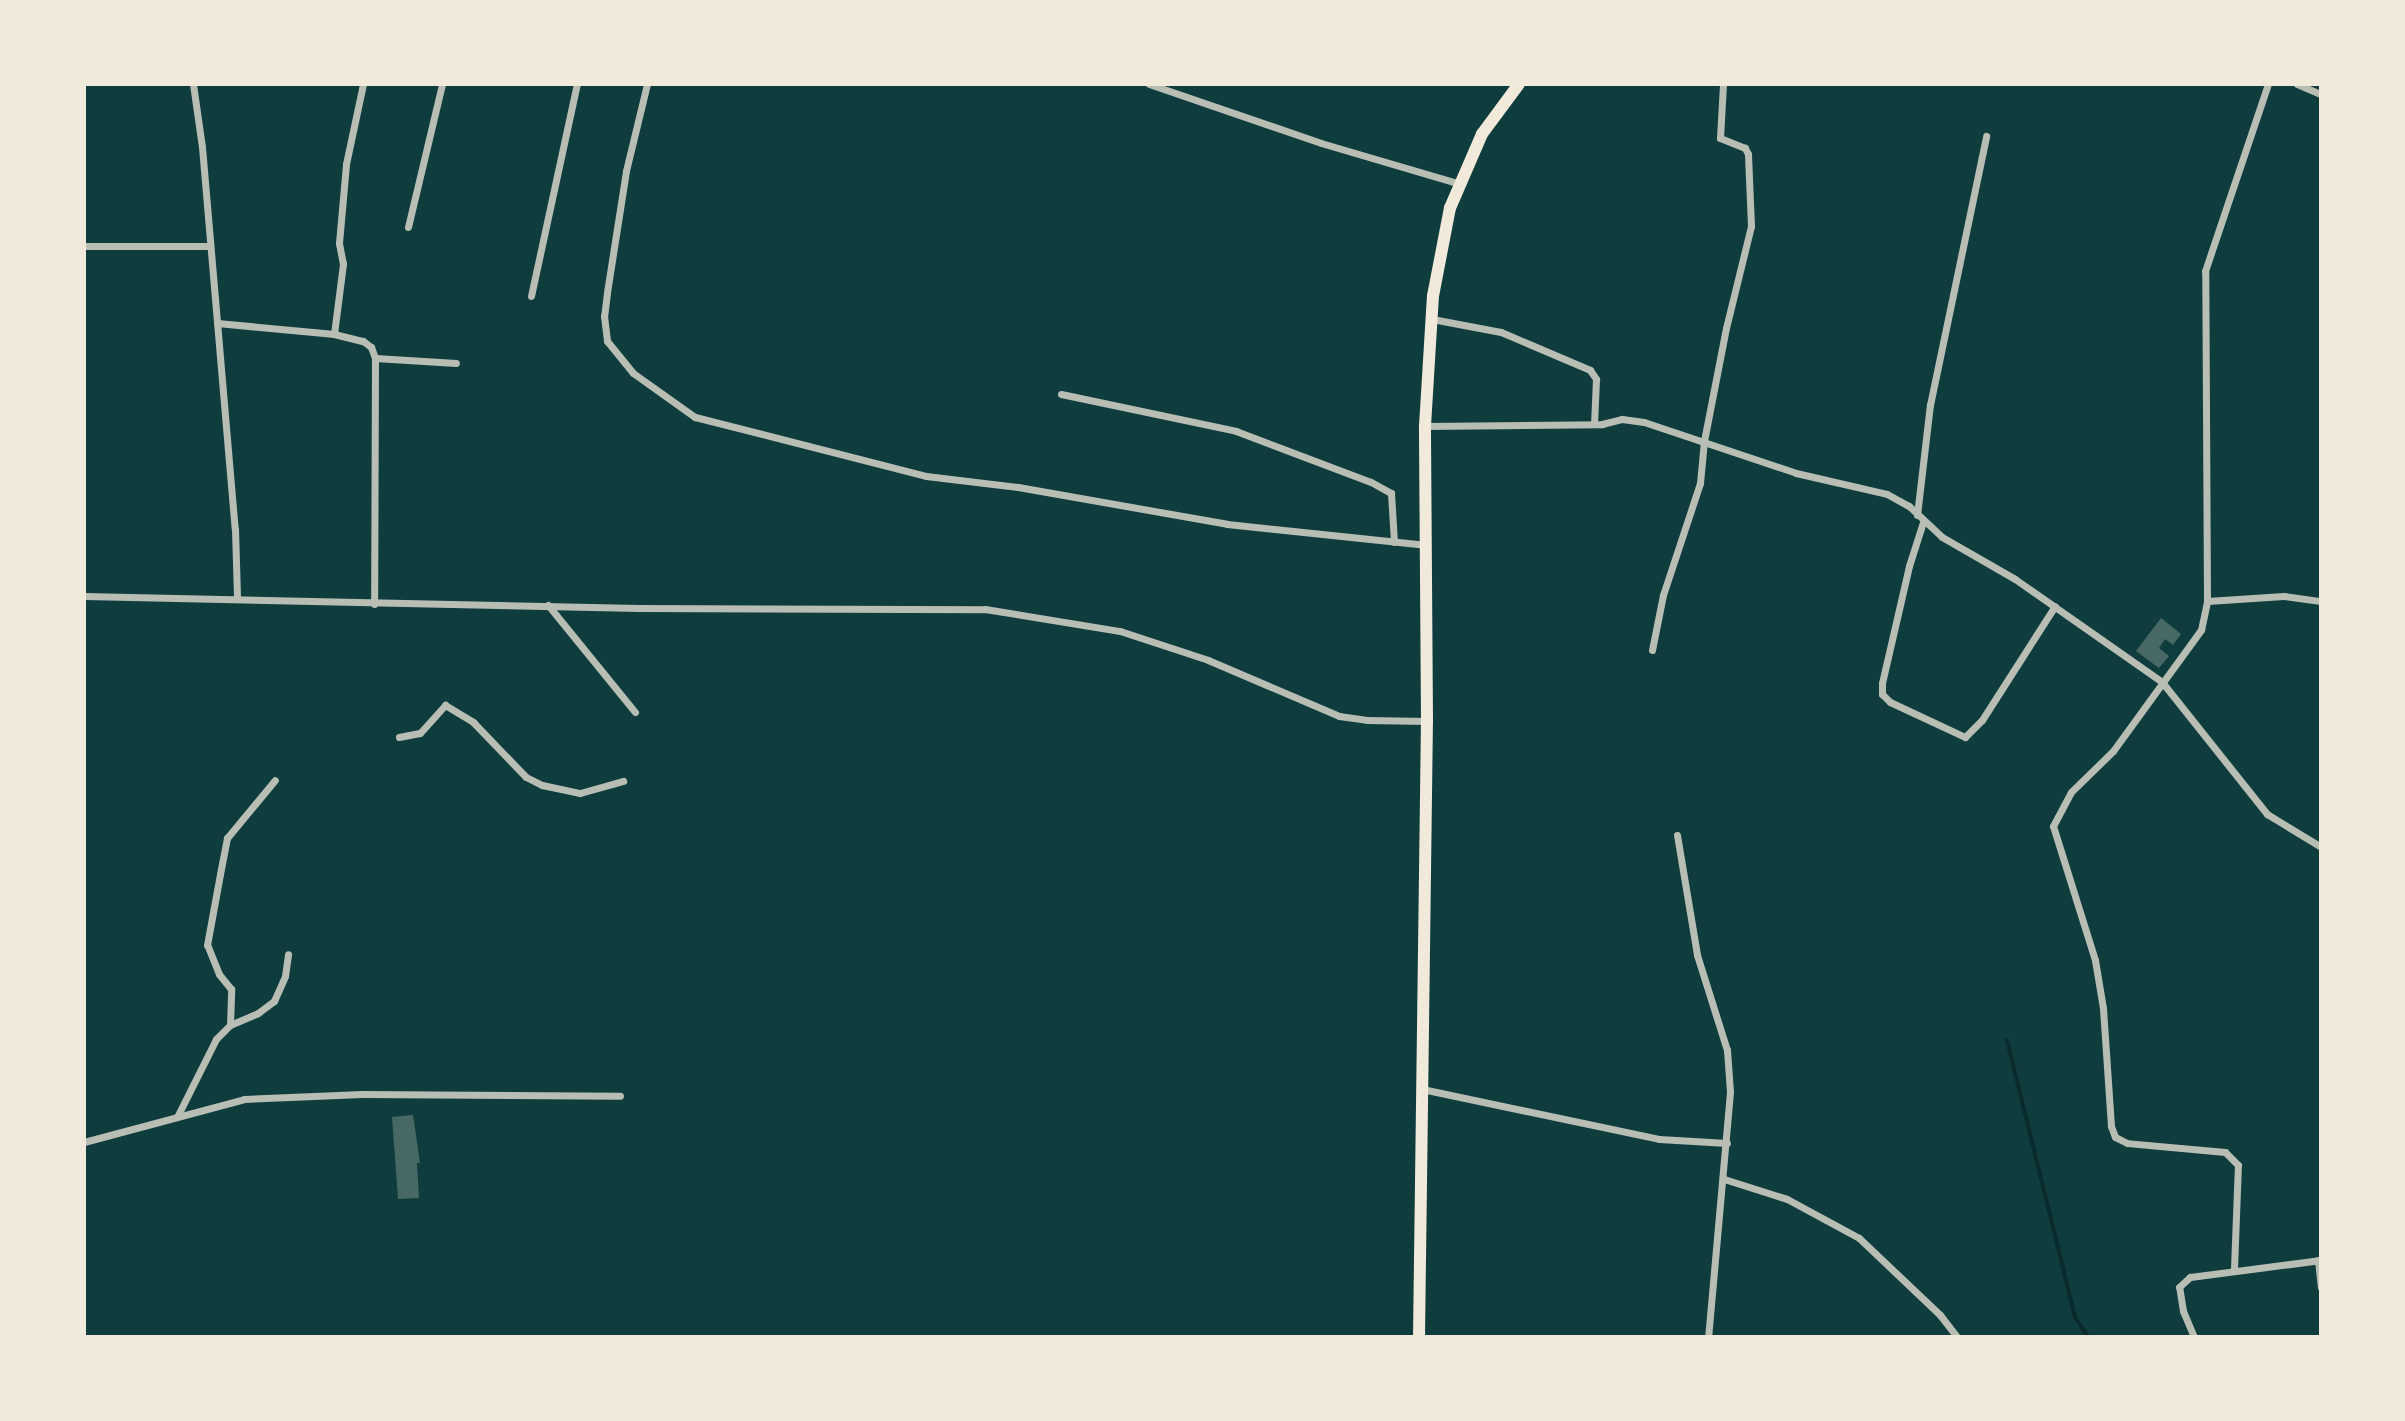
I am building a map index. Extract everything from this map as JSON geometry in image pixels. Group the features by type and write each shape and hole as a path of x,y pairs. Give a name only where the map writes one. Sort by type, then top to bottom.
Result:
{"highway":[{"path":"1419,1337 1427,721 1425,426 1432,319 1439,249 1460,184 1482,134 1519,84"}],"street":[{"path":"193,84 235,529 237,598"},
{"path":"334,334 343,264 339,243 346,164 363,84"},
{"path":"408,227 442,84"},
{"path":"531,296 577,84"},
{"path":"647,84 626,171 609,280 604,316 607,341 633,373 695,417 926,476 1018,487 1212,522 1427,545"},
{"path":"1149,84 1321,143 1460,184"},
{"path":"1652,650 1663,595 1700,483 1704,441 1734,289 1751,226 1748,154 1745,148 1727,144 1720,138 1723,84"},
{"path":"2234,1268 2238,1165 2225,1152 2127,1143 2115,1137 2111,1126 2104,1023 2095,960 2053,826 2071,792 2113,751 2201,630 2207,601 2205,271 2268,84"},
{"path":"2297,84 2321,94"},
{"path":"1986,136 1930,405 1920,518 1882,694 1890,702 1965,737 1982,720 2055,606"},
{"path":"84,246 210,246"},
{"path":"1432,319 1501,332 1590,370 1596,379 1594,424"},
{"path":"217,323 334,334 363,341 375,358 374,604"},
{"path":"375,358 456,363"},
{"path":"1061,394 1236,431 1371,482 1391,493 1394,542"},
{"path":"1425,426 1594,424 1622,419 1644,422 1796,473 1887,494 1909,506 1920,518 2055,606 2162,682 2267,814 2321,847"},
{"path":"84,596 374,604 985,609 1120,631 1208,660 1339,716 1367,720 1427,721"},
{"path":"2207,601 2284,596 2321,601"},
{"path":"548,605 635,712"},
{"path":"399,737 420,733 445,705 473,722 526,777 542,785 580,793 623,781"},
{"path":"230,1025 231,989 219,974 207,945 220,874 227,838 275,780"},
{"path":"1677,835 1697,955 1727,1050 1730,1092 1708,1337"},
{"path":"178,1115 216,1039 230,1025 258,1013 274,1001 285,976 288,954"},
{"path":"1422,1089 1659,1139 1727,1143"},
{"path":"84,1142 244,1099 362,1094 620,1096"},
{"path":"1724,1179 1787,1199 1859,1238 1940,1315 1957,1337"},
{"path":"2194,1337 2183,1311 2179,1287 2190,1277 2234,1268 2319,1260 2321,1287"}],"building":[{"path":"2161,618 2181,634 2173,645 2165,639 2159,648 2169,656 2159,668 2136,651"},
{"path":"413,1115 420,1163 417,1163 419,1198 398,1199 392,1117"}],"waterway":[{"path":"2007,1040 2075,1317 2088,1337"}]}
